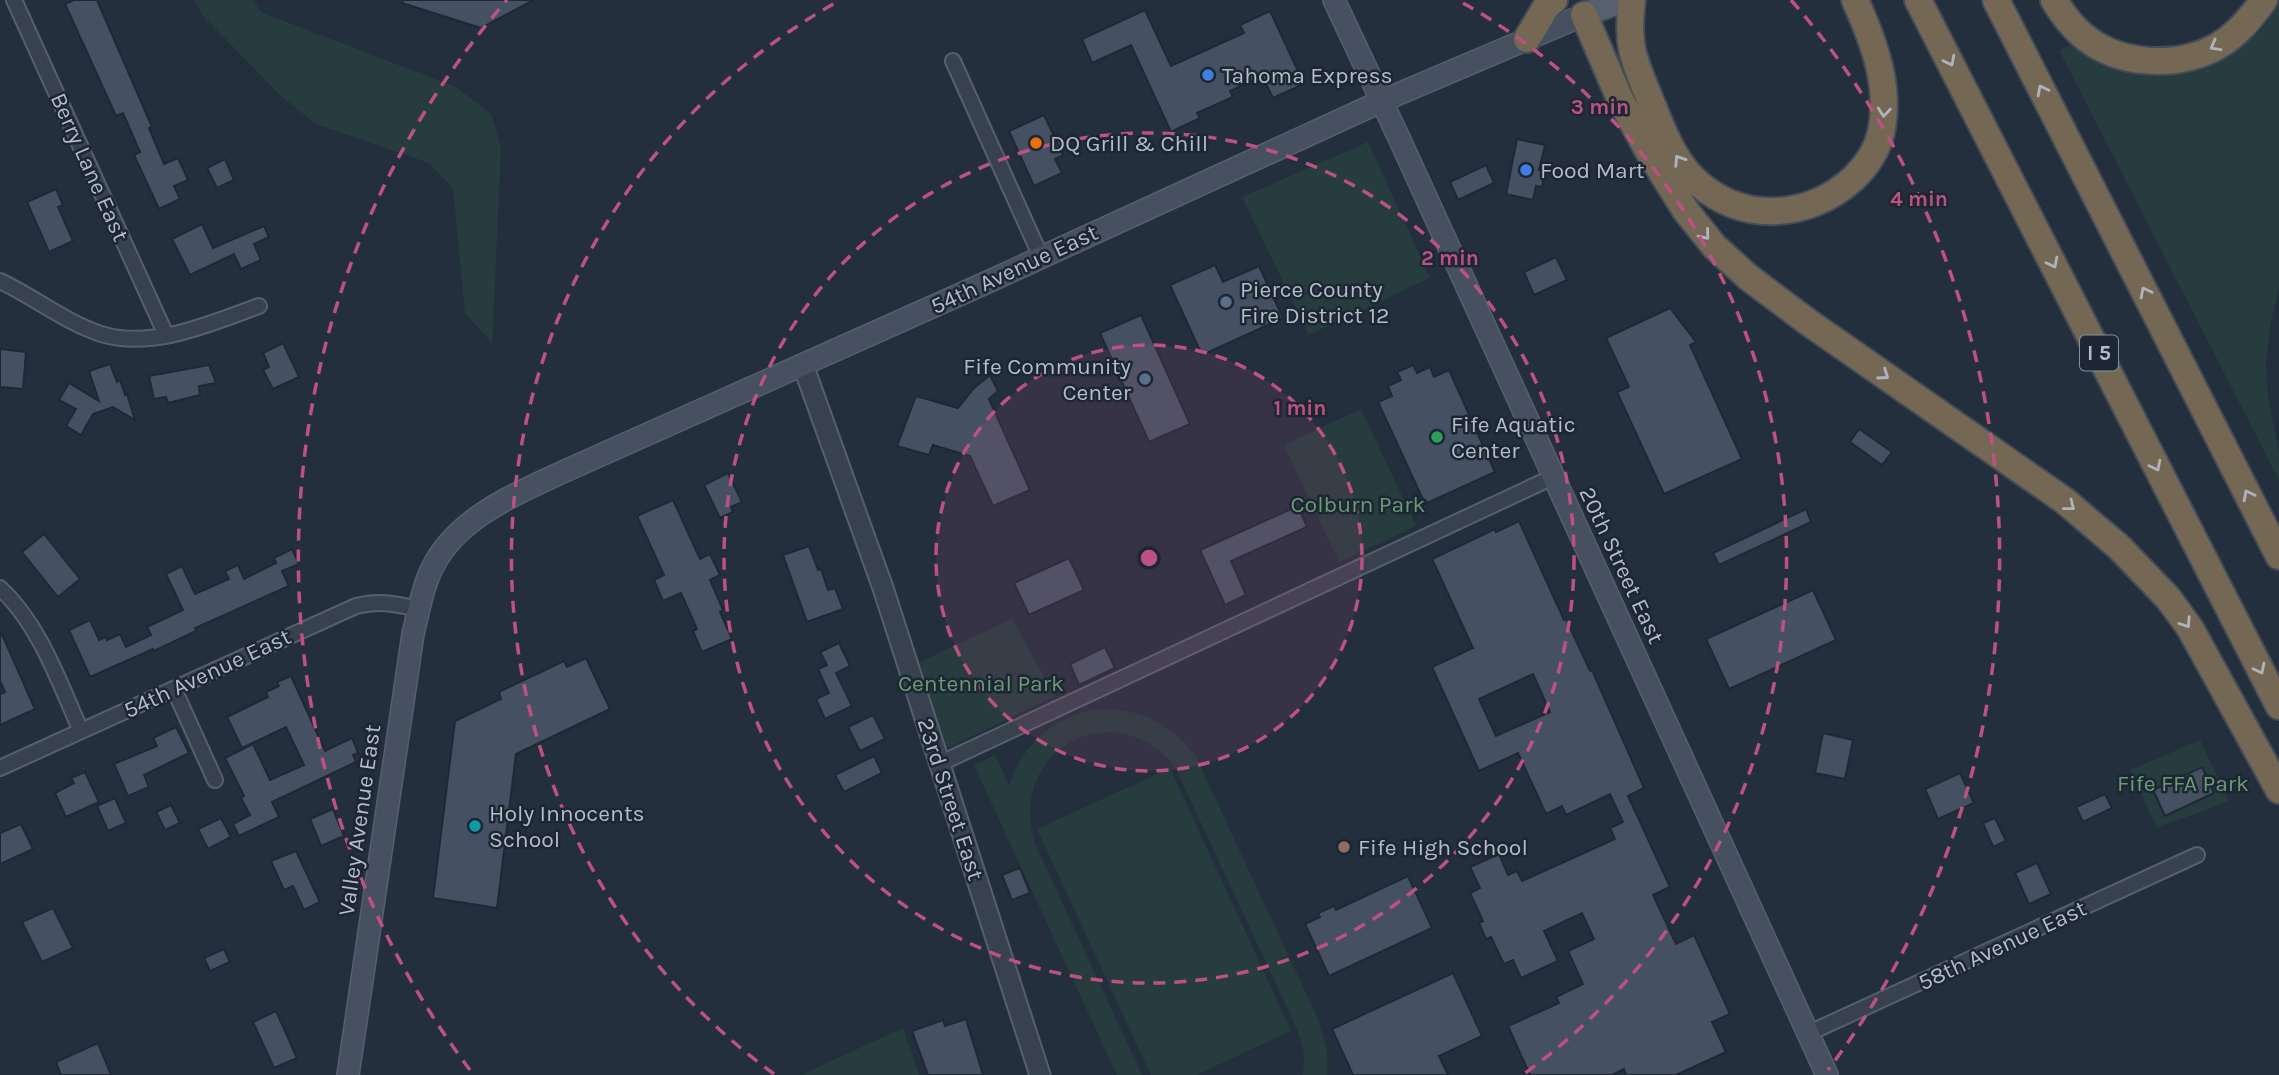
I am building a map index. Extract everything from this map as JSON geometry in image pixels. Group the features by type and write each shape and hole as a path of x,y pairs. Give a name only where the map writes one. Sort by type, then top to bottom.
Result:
{"highway":[{"path":"1527,39 1554,0"},
{"path":"1632,0 1628,27 1630,50 1670,146 1683,167 1699,184 1718,197 1760,211 1780,211 1820,202 1841,189 1858,174 1872,156 1880,137 1885,101 1883,82 1879,62 1855,0"},
{"name":"I 5","path":"1918,0 2279,706"},
{"path":"1996,0 2279,556"},
{"path":"2054,0 2081,34 2098,45 2136,58 2169,62 2185,59 2219,45 2236,33 2264,0"},
{"path":"1584,15 1620,99 1650,154 1680,202 1714,246 1778,300 2065,501 2119,547 2168,597 2190,628 2279,789"}],"main road":[{"name":"20th Street East","path":"1334,0 1827,1075"},
{"name":"54th Avenue East","path":"430,574 442,552 463,528 500,503 565,471 1382,101 1624,0"},
{"name":"Valley Avenue East","path":"348,1075 413,634 430,574"}],"street":[{"name":"Berry Lane East","path":"14,0 166,335"},
{"path":"953,61 1041,257"},
{"path":"0,281 67,319 101,334 134,338 166,335 259,306"},
{"name":"23rd Street East","path":"803,365 871,553 1040,1075"},
{"path":"939,764 1553,477"},
{"path":"0,588 14,601 32,627 81,731"},
{"name":"54th Avenue East","path":"0,768 355,606 384,602 419,609"},
{"path":"174,689 215,780"},
{"name":"58th Avenue East","path":"1807,1034 2197,855"}],"green space":[{"path":"194,0 252,0 263,13 456,87 492,115 501,150 492,343 465,313 453,188 429,163 316,124 282,97 203,16"},
{"path":"2279,3 2279,287 2270,326 2266,364 2268,396 2279,453 2279,480 2059,50 2072,44 2107,65 2143,73 2189,70 2232,53 2251,40 2267,23"},
{"path":"1368,142 1430,278 1309,335 1242,197"},
{"name":"Colburn Park","path":"1361,409 1416,526 1339,562 1284,445"},
{"name":"Centennial Park","path":"1012,619 1055,696 942,751 920,662"},
{"path":"1097,709 1126,711 1152,719 1174,734 1195,755 1318,1019 1327,1050 1327,1075 1303,1075 1304,1053 1297,1029 1175,767 1150,744 1123,734 1096,733 1070,742 1049,759 1035,783 1030,812 1036,846 1142,1075 1117,1075 974,765 995,755 1009,785 1023,757 1042,735 1067,719"},
{"name":"Fife FFA Park","path":"2200,740 2229,801 2157,828 2130,770"},
{"path":"1170,768 1291,1031 1196,1075 1151,1075 1037,829"},
{"path":"903,1028 919,1075 801,1075"}],"building":[{"path":"74,0 97,0 152,127 149,128 164,164 178,158 188,180 174,186 180,199 159,209 134,155 140,152 123,113 116,116 65,4"},
{"path":"403,0 534,0 481,28 402,3"},
{"path":"1145,10 1171,66 1244,33 1240,25 1270,11 1304,84 1273,98 1262,76 1230,91 1233,97 1197,113 1200,118 1171,132 1131,45 1092,63 1082,39"},
{"name":"DQ Grill & Chill","path":"1044,115 1063,155 1055,159 1062,173 1034,186 1009,131"},
{"name":"Food Mart","path":"1517,139 1545,145 1539,170 1545,171 1542,187 1536,186 1533,200 1506,194"},
{"path":"225,159 234,180 217,188 207,168"},
{"path":"1486,165 1494,183 1458,200 1450,182"},
{"path":"56,189 63,205 58,207 73,241 49,252 27,202"},
{"path":"202,224 213,248 264,226 269,237 254,244 261,260 241,269 234,254 190,275 172,239"},
{"path":"1556,257 1567,280 1534,295 1524,272"},
{"name":"Pierce County Fire District 12","path":"1215,265 1223,282 1259,266 1283,318 1202,355 1170,285"},
{"path":"1670,308 1696,342 1690,345 1742,459 1664,494 1617,392 1629,387 1606,338"},
{"name":"Fife Community Center","path":"1141,315 1190,424 1149,442 1100,333"},
{"path":"283,343 299,377 273,389 263,370 269,367 263,353"},
{"path":"0,349 26,352 23,389 0,387"},
{"path":"110,364 117,382 120,380 125,395 127,394 135,420 113,407 93,414 81,435 66,426 76,409 59,400 69,383 99,401 89,371"},
{"path":"209,365 216,383 199,386 200,395 168,403 166,397 154,399 149,376"},
{"name":"Fife Aquatic Center","path":"1413,365 1417,373 1430,367 1434,377 1449,370 1495,472 1425,504 1378,402 1392,396 1388,386 1401,380 1397,372"},
{"path":"990,375 998,391 989,399 1030,490 993,506 970,456 933,445 929,455 897,446 916,396 958,408 974,388"},
{"path":"1859,429 1892,452 1882,465 1850,442"},
{"path":"728,473 742,502 731,507 733,512 720,518 704,485"},
{"path":"673,500 700,559 710,554 720,575 710,580 732,639 702,652 693,631 697,629 681,593 663,601 654,580 664,575 637,516"},
{"path":"1298,506 1307,527 1231,561 1246,595 1225,605 1200,550"},
{"path":"1806,509 1811,522 1719,565 1713,553"},
{"path":"1519,521 1564,620 1566,619 1590,671 1592,670 1644,788 1628,796 1670,887 1653,895 1676,944 1694,935 1730,1014 1712,1022 1726,1052 1676,1075 1626,1075 1624,1069 1612,1075 1530,1075 1508,1026 1559,1003 1556,997 1583,984 1568,951 1594,939 1582,913 1544,931 1558,961 1521,978 1513,960 1504,964 1491,937 1486,939 1479,923 1483,921 1470,893 1480,888 1470,867 1499,854 1508,875 1517,871 1522,881 1615,839 1610,828 1623,822 1610,794 1566,815 1562,806 1546,814 1518,753 1479,771 1432,667 1473,648 1432,559 1495,529 1496,532","holes":["1533,674 1550,712 1496,736 1479,699"]},
{"path":"44,534 80,579 58,597 22,552"},
{"path":"809,546 828,590 835,588 843,609 807,622 783,555"},
{"path":"292,549 299,564 282,571 289,586 195,628 196,631 154,651 153,649 90,677 69,630 90,620 99,640 106,637 107,640 120,634 126,647 151,635 147,627 183,610 166,574 182,566 195,594 229,579 225,571 238,565 244,579 276,563 274,558"},
{"path":"1069,558 1084,590 1029,615 1014,583"},
{"path":"1813,590 1836,640 1729,689 1706,639"},
{"path":"0,630 35,709 0,725 0,694 5,692 0,681"},
{"path":"839,643 850,666 836,673 852,706 825,719 816,699 829,693 818,669 827,665 820,652"},
{"path":"1105,647 1115,668 1079,685 1070,664"},
{"name":"Holy Innocents School","path":"586,658 610,709 516,754 497,908 433,898 455,721 501,699 499,692 564,661 567,667"},
{"path":"291,676 325,751 352,738 358,753 353,755 356,762 272,802 279,817 239,836 233,824 250,815 241,798 244,796 225,758 253,744 270,780 304,765 286,727 242,748 227,717 268,697 266,692 279,686 277,682"},
{"path":"873,715 885,739 860,751 848,727"},
{"path":"176,727 189,753 144,775 149,787 128,796 114,764 157,746 153,738"},
{"path":"1823,733 1853,740 1845,779 1815,773"},
{"path":"874,756 882,773 844,792 835,775"},
{"path":"2202,767 2214,793 2165,816 2153,790"},
{"path":"85,772 99,802 66,817 55,793 74,783 71,778"},
{"path":"1960,773 1974,803 1938,819 1925,789"},
{"path":"2105,794 2112,808 2083,822 2076,807"},
{"path":"115,798 126,823 108,831 97,806"},
{"path":"171,805 180,823 165,830 156,812"},
{"path":"333,809 344,836 321,846 310,819"},
{"path":"221,818 231,837 208,849 198,829"},
{"path":"1995,818 2006,841 1993,847 1983,823"},
{"path":"21,824 33,849 0,864 0,833"},
{"path":"296,851 320,902 304,910 293,886 284,890 271,861"},
{"path":"2037,863 2051,894 2029,904 2015,873"},
{"path":"1020,868 1030,893 1012,900 1002,875"},
{"path":"1408,876 1432,928 1329,976 1305,924 1320,917 1318,913 1334,906 1336,910"},
{"path":"53,908 73,948 42,962 22,922"},
{"path":"224,949 230,962 210,971 204,958"},
{"path":"1453,973 1482,1036 1439,1056 1448,1075 1353,1075 1332,1029"},
{"path":"276,1011 297,1058 274,1068 253,1022"},
{"path":"966,1019 983,1075 928,1075 912,1031 943,1020 945,1026"},
{"path":"98,1043 111,1075 61,1075 56,1062"}],"place":[{"name":"Tahoma Express","path":"1208,75"},
{"name":"DQ Grill & Chill","path":"1036,143"},
{"name":"Food Mart","path":"1526,170"},
{"name":"Pierce County Fire District 12","path":"1226,302"},
{"name":"Fife Community Center","path":"1145,379"},
{"name":"Fife Aquatic Center","path":"1437,437"},
{"name":"Holy Innocents School","path":"475,826"},
{"name":"Fife High School","path":"1344,847"}]}
